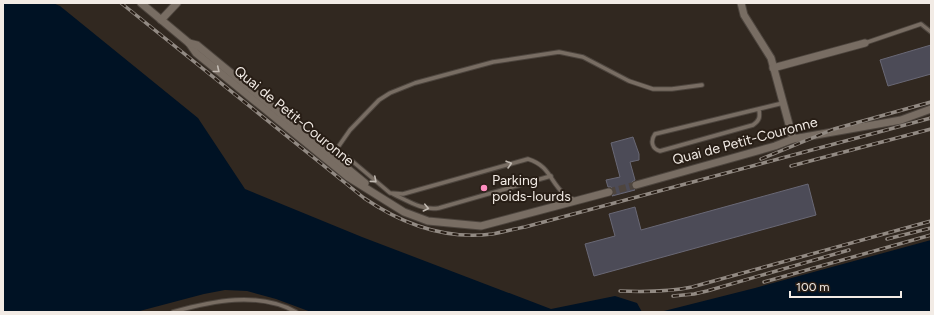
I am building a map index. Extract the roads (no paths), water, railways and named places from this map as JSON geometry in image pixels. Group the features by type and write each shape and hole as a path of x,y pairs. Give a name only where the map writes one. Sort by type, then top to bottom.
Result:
{"street":[{"name":"Quai de Petit-Couronne","path":"141,3 190,43 196,54 326,154 348,177 404,212 428,221 481,226 609,192"},
{"path":"161,20 177,3"},
{"path":"741,3 744,15 771,58 793,139"},
{"path":"773,68 865,43"},
{"name":"Quai de Petit-Couronne","path":"636,185 775,146 793,139 901,120 931,109"}],"lane":[{"path":"865,43 921,24 931,32"},
{"path":"326,154 336,150 350,130 379,100 390,93 415,83 493,62 559,52 583,57 629,81 653,89 672,89 702,85"},
{"path":"758,109 760,118 758,122 753,125 660,151 652,144 652,138 655,134 758,109 783,103"},
{"path":"336,150 390,193 431,210 551,176"},
{"path":"390,193 403,194 528,159 538,162 547,171 565,195 576,201"},
{"path":"173,312 207,303 241,300 288,307 296,312"}],"water":[{"path":"3,3 53,3 60,6 198,118 245,189 362,237 551,309 615,296 637,303 642,312 311,312 276,299 247,291 225,290 136,312 3,312"},
{"path":"931,240 931,312 660,312 755,288"}],"tunnel":[{"path":"609,192 636,185"}],"railway":[{"path":"121,3 364,198 378,207 409,222 425,228 458,235 492,234 525,227 931,118"},
{"path":"761,159 834,129 931,102"},
{"path":"791,166 931,129"},
{"path":"620,291 638,292 674,290 692,287 931,221"},
{"path":"887,239 931,228"},
{"path":"764,282 931,235"},
{"path":"673,296 707,291 849,250"}],"place":[{"name":"Parking poids-lourds","path":"484,188"}]}
